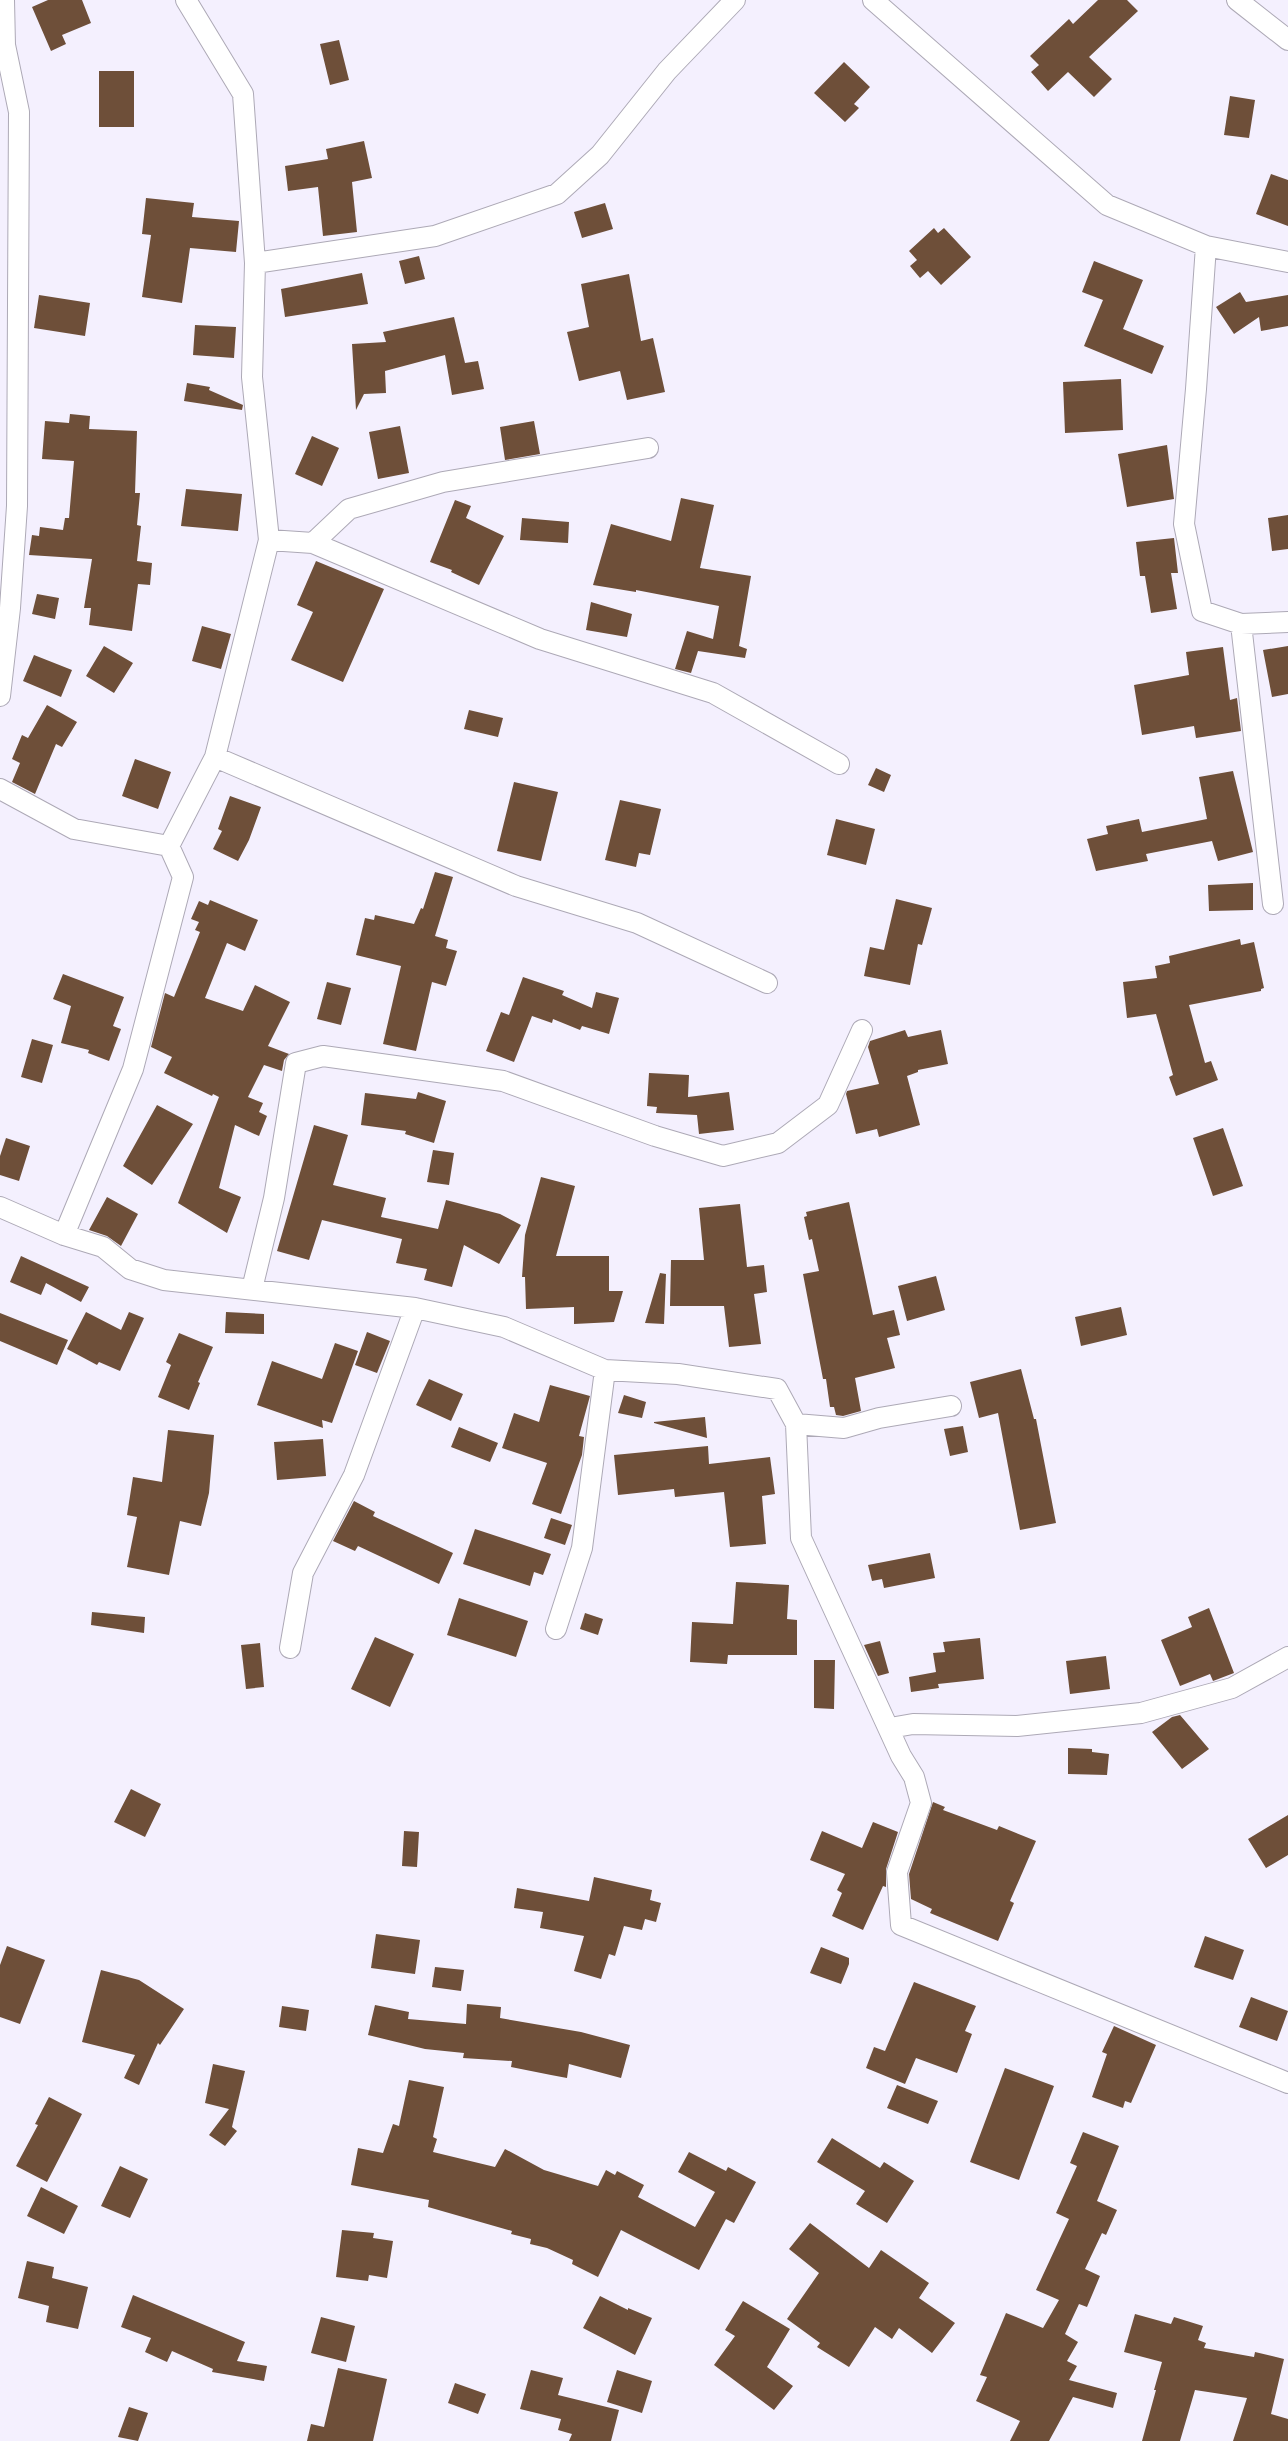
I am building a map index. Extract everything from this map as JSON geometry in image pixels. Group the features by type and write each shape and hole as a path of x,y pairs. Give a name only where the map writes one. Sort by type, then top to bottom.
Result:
{"street":[{"path":"0,696 10,608 17,506 19,112 5,45 4,0"},
{"path":"169,846 215,757 269,540 252,377 255,263 243,94 186,0"},
{"path":"255,263 435,236 557,194 600,155 667,71 735,0"},
{"path":"873,0 1107,205 1206,246 1288,262"},
{"path":"1237,0 1288,40"},
{"path":"1206,246 1184,524 1202,611 1241,624 1288,622"},
{"path":"313,543 349,509 442,482 648,448"},
{"path":"269,540 313,543 540,639 713,693 839,764"},
{"path":"1241,624 1273,903"},
{"path":"215,757 516,886 637,923 767,983"},
{"path":"0,789 74,829 169,846"},
{"path":"64,1235 134,1069 183,877 169,846"},
{"path":"252,1289 274,1198 296,1063 323,1056 503,1081 655,1136 723,1156 778,1143 828,1106 862,1030"},
{"path":"0,1207 64,1235 103,1247 130,1269 164,1280 415,1308 504,1327 605,1370 678,1374 777,1389 796,1424 801,1538 901,1756 914,1777 921,1803 897,1872 901,1925 1288,2083"},
{"path":"290,1648 303,1573 354,1475 415,1308"},
{"path":"556,1629 582,1548 605,1370"},
{"path":"796,1424 844,1428 879,1418 951,1406"},
{"path":"890,1728 913,1724 1017,1726 1141,1713 1232,1688 1288,1658"}],"building":[{"path":"48,0 82,0 91,23 62,35 66,44 51,51 32,7"},
{"path":"1098,0 1127,0 1138,11 1089,57 1112,79 1094,97 1068,72 1048,91 1031,72 1039,65 1030,56 1069,19 1073,24"},
{"path":"339,40 349,80 330,85 320,44"},
{"path":"844,62 870,87 854,104 859,108 845,122 814,93"},
{"path":"99,71 134,71 134,127 99,127"},
{"path":"1230,96 1255,100 1249,138 1224,135"},
{"path":"364,141 372,178 352,182 357,232 323,236 318,187 288,191 285,166 328,159 326,149"},
{"path":"1271,174 1288,180 1288,226 1256,214"},
{"path":"146,198 194,203 192,217 239,221 236,252 190,248 182,303 142,297 151,235 142,234"},
{"path":"605,203 613,229 582,238 574,212"},
{"path":"934,228 938,233 944,228 971,257 941,285 928,271 920,278 910,266 917,260 909,251"},
{"path":"419,256 425,279 405,284 399,261"},
{"path":"1094,261 1143,280 1123,329 1164,346 1152,374 1084,346 1103,300 1082,292"},
{"path":"362,273 368,304 285,317 281,289"},
{"path":"629,274 641,341 653,338 665,392 627,400 620,371 579,381 567,332 589,327 581,284"},
{"path":"1240,292 1246,302 1288,295 1288,326 1261,331 1259,317 1234,334 1216,307"},
{"path":"39,295 90,303 85,336 34,328"},
{"path":"454,317 465,363 478,361 484,389 452,395 445,355 385,371 386,393 364,394 356,410 352,344 386,342 383,332"},
{"path":"195,325 236,327 234,358 193,355"},
{"path":"1121,379 1123,430 1065,433 1063,382"},
{"path":"187,383 210,387 209,390 243,405 242,410 184,401"},
{"path":"70,414 90,416 89,429 137,431 135,493 140,493 137,525 141,526 137,561 152,563 150,585 138,584 132,631 89,625 91,608 84,608 92,559 29,555 32,535 39,536 40,527 63,530 65,518 69,518 74,461 42,459 45,421 69,423"},
{"path":"534,421 540,454 505,460 500,427"},
{"path":"400,426 409,473 378,479 369,432"},
{"path":"312,436 339,448 322,486 295,474"},
{"path":"1167,445 1174,499 1127,507 1118,454"},
{"path":"186,489 242,494 238,531 181,526"},
{"path":"681,498 714,505 700,568 751,576 739,646 747,649 745,658 698,651 691,673 675,669 687,631 713,639 719,606 636,590 636,592 593,585 611,524 671,541"},
{"path":"455,500 471,506 466,518 504,536 479,585 451,572 452,570 430,562"},
{"path":"1288,515 1288,549 1272,551 1268,518"},
{"path":"522,518 569,522 568,543 520,540"},
{"path":"1174,538 1178,573 1171,573 1177,609 1151,613 1145,576 1140,576 1136,542"},
{"path":"316,561 384,589 343,682 291,660 313,612 297,605"},
{"path":"37,594 59,598 55,619 32,614"},
{"path":"591,602 632,614 627,637 586,630"},
{"path":"202,626 231,634 221,669 192,661"},
{"path":"104,646 133,663 114,693 86,676"},
{"path":"1288,646 1288,694 1272,697 1263,650"},
{"path":"1223,647 1230,700 1237,698 1241,731 1196,738 1194,726 1142,735 1134,685 1189,675 1186,652"},
{"path":"34,655 72,670 61,697 23,681"},
{"path":"47,705 77,722 62,747 56,744 35,794 12,782 20,763 12,759 22,735 28,738"},
{"path":"469,710 503,718 498,737 464,729"},
{"path":"135,759 171,772 158,809 122,796"},
{"path":"876,768 891,775 884,792 868,785"},
{"path":"1233,771 1253,852 1218,861 1212,841 1146,854 1148,861 1096,871 1087,839 1108,834 1106,826 1139,819 1142,832 1207,819 1199,777"},
{"path":"514,782 558,792 541,861 497,851"},
{"path":"230,796 261,807 249,840 238,861 213,849 222,831 218,829"},
{"path":"620,800 661,809 650,855 639,853 636,867 605,860"},
{"path":"836,819 875,829 866,865 827,855"},
{"path":"435,872 453,877 435,936 448,940 446,948 457,951 446,986 432,982 416,1051 383,1044 401,966 356,955 365,918 374,920 375,915 414,924 421,908 423,909"},
{"path":"1253,883 1253,910 1209,911 1208,885"},
{"path":"896,899 932,908 922,945 918,944 910,985 864,976 870,947 884,950"},
{"path":"210,900 258,920 245,951 227,943 205,998 243,1011 255,985 290,1002 268,1046 289,1054 284,1060 282,1071 264,1065 248,1097 263,1103 259,1112 267,1116 259,1136 235,1125 219,1188 241,1197 227,1233 178,1203 219,1097 213,1094 212,1096 164,1073 172,1057 151,1047 165,993 174,997 200,932 195,930 199,922 191,919 199,901 208,905"},
{"path":"1240,939 1241,945 1254,942 1264,988 1261,991 1189,1005 1205,1063 1211,1061 1218,1080 1176,1096 1169,1077 1173,1075 1156,1014 1127,1018 1123,982 1157,978 1155,966 1170,963 1169,956"},
{"path":"63,974 124,997 113,1026 121,1029 109,1061 88,1053 89,1050 61,1043 71,1006 53,999"},
{"path":"523,977 564,991 562,995 592,1008 596,992 619,998 609,1034 582,1026 580,1030 553,1019 552,1023 532,1016 514,1062 486,1051 501,1012 509,1015"},
{"path":"327,982 351,988 341,1025 317,1019"},
{"path":"905,1030 908,1037 941,1030 948,1064 918,1070 907,1076 920,1125 879,1137 877,1129 856,1134 846,1094 847,1091 879,1084 868,1047 870,1041"},
{"path":"32,1039 53,1045 42,1083 21,1077"},
{"path":"649,1073 689,1075 688,1097 729,1092 734,1130 699,1134 697,1115 656,1113 657,1107 647,1106"},
{"path":"418,1092 446,1101 434,1143 405,1134 406,1131 361,1125 365,1093 416,1099"},
{"path":"157,1105 193,1124 152,1185 123,1166"},
{"path":"314,1125 348,1135 333,1185 386,1198 381,1217 438,1229 446,1200 500,1214 521,1225 499,1264 464,1245 452,1287 424,1280 427,1269 396,1263 402,1239 322,1220 309,1260 277,1251"},
{"path":"1223,1128 1243,1186 1213,1196 1193,1138"},
{"path":"6,1138 30,1146 19,1181 0,1175 0,1156"},
{"path":"433,1150 454,1153 449,1185 427,1182"},
{"path":"541,1177 575,1186 556,1256 609,1256 609,1291 623,1291 614,1322 574,1324 574,1307 526,1309 525,1277 522,1277 525,1235"},
{"path":"107,1197 138,1214 121,1246 107,1236 89,1230"},
{"path":"849,1202 873,1315 894,1310 900,1335 887,1338 895,1368 855,1378 861,1411 843,1416 836,1415 834,1407 830,1407 826,1379 823,1379 803,1274 819,1271 812,1239 809,1240 804,1217 807,1216 806,1212"},
{"path":"740,1204 747,1267 764,1265 767,1292 754,1294 761,1344 729,1347 724,1306 670,1306 671,1260 704,1260 699,1208"},
{"path":"21,1256 89,1287 81,1302 46,1283 41,1295 10,1282"},
{"path":"660,1273 666,1274 664,1324 645,1323"},
{"path":"936,1276 945,1310 907,1321 898,1286"},
{"path":"1121,1307 1127,1335 1081,1346 1075,1317"},
{"path":"86,1312 121,1330 129,1312 144,1318 120,1371 99,1362 97,1365 67,1349"},
{"path":"226,1312 264,1314 264,1334 225,1333"},
{"path":"0,1313 68,1340 57,1365 0,1341"},
{"path":"367,1332 390,1341 377,1373 355,1365"},
{"path":"179,1333 213,1347 189,1410 158,1397 171,1365 166,1362"},
{"path":"335,1343 358,1351 332,1423 322,1420 323,1428 257,1405 272,1361 322,1379"},
{"path":"1021,1369 1034,1419 1036,1419 1056,1523 1020,1530 998,1413 979,1418 970,1382"},
{"path":"429,1379 463,1394 451,1421 416,1405"},
{"path":"550,1385 590,1396 579,1436 584,1437 582,1455 561,1514 532,1504 547,1463 502,1448 514,1413 539,1422"},
{"path":"624,1395 646,1402 642,1418 618,1413"},
{"path":"705,1417 707,1438 654,1423 654,1422"},
{"path":"963,1426 968,1452 950,1456 944,1429"},
{"path":"459,1427 498,1443 490,1462 451,1447"},
{"path":"168,1430 214,1435 209,1493 201,1526 180,1521 169,1575 127,1567 137,1517 127,1515 133,1477 162,1482"},
{"path":"323,1439 326,1476 277,1480 274,1442"},
{"path":"708,1446 709,1464 770,1457 775,1494 762,1496 766,1544 730,1547 724,1492 675,1497 674,1489 618,1495 614,1455"},
{"path":"354,1501 375,1512 373,1516 453,1553 439,1584 358,1546 355,1551 333,1541"},
{"path":"551,1518 572,1525 565,1545 544,1538"},
{"path":"475,1529 551,1554 543,1575 534,1572 530,1586 463,1564"},
{"path":"930,1553 935,1578 884,1588 882,1579 872,1581 868,1565"},
{"path":"736,1582 789,1585 787,1619 797,1620 797,1655 728,1655 727,1664 690,1662 692,1622 733,1624"},
{"path":"459,1598 528,1621 516,1657 447,1635"},
{"path":"1209,1608 1234,1673 1213,1681 1210,1674 1180,1686 1161,1640 1192,1627 1188,1617"},
{"path":"92,1612 145,1617 144,1633 91,1625"},
{"path":"585,1613 603,1619 598,1635 580,1629"},
{"path":"375,1637 414,1654 390,1707 351,1689"},
{"path":"980,1638 984,1679 938,1684 939,1688 911,1692 909,1677 936,1672 933,1653 945,1652 943,1642"},
{"path":"880,1641 889,1673 878,1676 864,1645"},
{"path":"260,1643 264,1687 246,1689 241,1645"},
{"path":"1106,1656 1110,1689 1070,1694 1066,1661"},
{"path":"814,1660 835,1660 834,1709 814,1708"},
{"path":"1180,1715 1209,1749 1182,1769 1152,1732 1172,1717"},
{"path":"1068,1748 1092,1749 1092,1752 1109,1754 1107,1775 1068,1774"},
{"path":"131,1789 161,1804 145,1837 114,1822"},
{"path":"933,1802 945,1807 943,1810 997,1830 999,1826 1036,1841 1010,1901 1014,1903 998,1941 930,1913 932,1909 911,1899 909,1874"},
{"path":"1288,1815 1288,1855 1266,1868 1248,1839"},
{"path":"873,1822 898,1832 886,1869 886,1887 883,1886 863,1930 832,1916 842,1893 837,1890 845,1874 810,1860 822,1831 862,1848"},
{"path":"404,1831 419,1832 417,1867 402,1866"},
{"path":"594,1877 652,1890 650,1900 661,1903 656,1922 645,1919 642,1930 624,1926 615,1956 609,1954 601,1979 574,1971 584,1936 540,1928 543,1912 514,1908 517,1888 589,1901"},
{"path":"376,1934 420,1940 415,1974 371,1968"},
{"path":"1205,1936 1244,1950 1233,1980 1194,1967"},
{"path":"7,1946 45,1960 20,2024 0,2017 0,1965"},
{"path":"821,1947 849,1958 841,1984 810,1973"},
{"path":"435,1967 464,1970 461,1991 432,1987"},
{"path":"101,1970 139,1980 184,2009 160,2045 158,2043 139,2085 124,2078 135,2055 82,2042"},
{"path":"914,1982 976,2006 965,2031 972,2034 957,2073 916,2058 905,2084 866,2068 874,2047 885,2051"},
{"path":"1251,1997 1288,2011 1277,2041 1239,2027"},
{"path":"467,2004 501,2007 500,2018 581,2032 630,2045 621,2078 569,2064 567,2078 511,2067 512,2061 463,2058 464,2053 425,2049 368,2035 375,2005 409,2012 408,2019 466,2024"},
{"path":"282,2006 309,2010 306,2031 279,2027"},
{"path":"1114,2026 1156,2045 1131,2103 1125,2101 1123,2108 1092,2097 1107,2054 1102,2052"},
{"path":"213,2064 245,2071 232,2127 237,2131 225,2146 209,2135 229,2109 205,2103"},
{"path":"1005,2068 1054,2086 1019,2180 970,2162"},
{"path":"409,2080 444,2087 433,2137 437,2139 433,2152 495,2167 505,2149 544,2170 598,2186 606,2170 615,2175 617,2171 644,2185 638,2197 695,2227 715,2192 678,2172 689,2152 726,2171 728,2167 756,2182 734,2223 726,2219 699,2270 621,2230 598,2277 572,2264 573,2260 547,2248 530,2244 531,2239 511,2234 512,2231 428,2207 429,2200 351,2185 358,2148 383,2153 393,2124 399,2126"},
{"path":"897,2085 938,2101 928,2124 887,2108"},
{"path":"49,2097 82,2114 47,2182 16,2166 38,2125 35,2124"},
{"path":"1083,2132 1119,2146 1097,2201 1117,2210 1106,2235 1102,2233 1085,2269 1100,2276 1087,2307 1079,2304 1065,2334 1078,2342 1067,2361 1077,2366 1069,2380 1117,2393 1113,2408 1073,2397 1049,2441 1010,2441 1020,2421 976,2401 987,2377 980,2375 1006,2313 1043,2328 1059,2300 1036,2290 1069,2219 1056,2213 1077,2166 1070,2163"},
{"path":"832,2138 880,2168 884,2162 914,2181 887,2223 856,2204 865,2191 817,2162"},
{"path":"120,2166 148,2179 130,2218 101,2206"},
{"path":"41,2187 78,2206 64,2234 27,2216"},
{"path":"810,2223 869,2268 881,2250 929,2283 919,2298 955,2323 932,2353 899,2328 892,2339 875,2327 849,2367 817,2347 820,2343 787,2319 819,2273 789,2249"},
{"path":"342,2230 374,2233 373,2238 393,2241 387,2278 369,2275 368,2281 336,2277"},
{"path":"27,2261 54,2267 52,2278 88,2287 78,2329 46,2322 49,2306 18,2298"},
{"path":"133,2295 245,2342 237,2361 267,2366 264,2381 212,2372 213,2369 172,2351 167,2362 145,2352 151,2338 121,2327"},
{"path":"600,2296 628,2310 628,2308 652,2318 635,2355 583,2328"},
{"path":"743,2301 790,2329 767,2367 793,2386 774,2410 714,2365 735,2336 725,2330"},
{"path":"1135,2314 1171,2324 1174,2317 1203,2326 1198,2340 1206,2343 1204,2348 1254,2357 1255,2352 1284,2359 1271,2414 1288,2419 1288,2441 1233,2441 1247,2398 1195,2390 1180,2441 1142,2441 1162,2362 1124,2352"},
{"path":"321,2317 355,2326 346,2362 311,2353"},
{"path":"338,2368 387,2379 373,2441 307,2441 311,2424 324,2427"},
{"path":"531,2370 563,2378 558,2395 619,2410 611,2441 569,2441 572,2434 558,2430 561,2419 520,2409"},
{"path":"617,2370 652,2381 642,2413 607,2402"},
{"path":"455,2383 486,2394 478,2414 448,2403"},
{"path":"129,2407 148,2413 138,2441 118,2437"}]}
